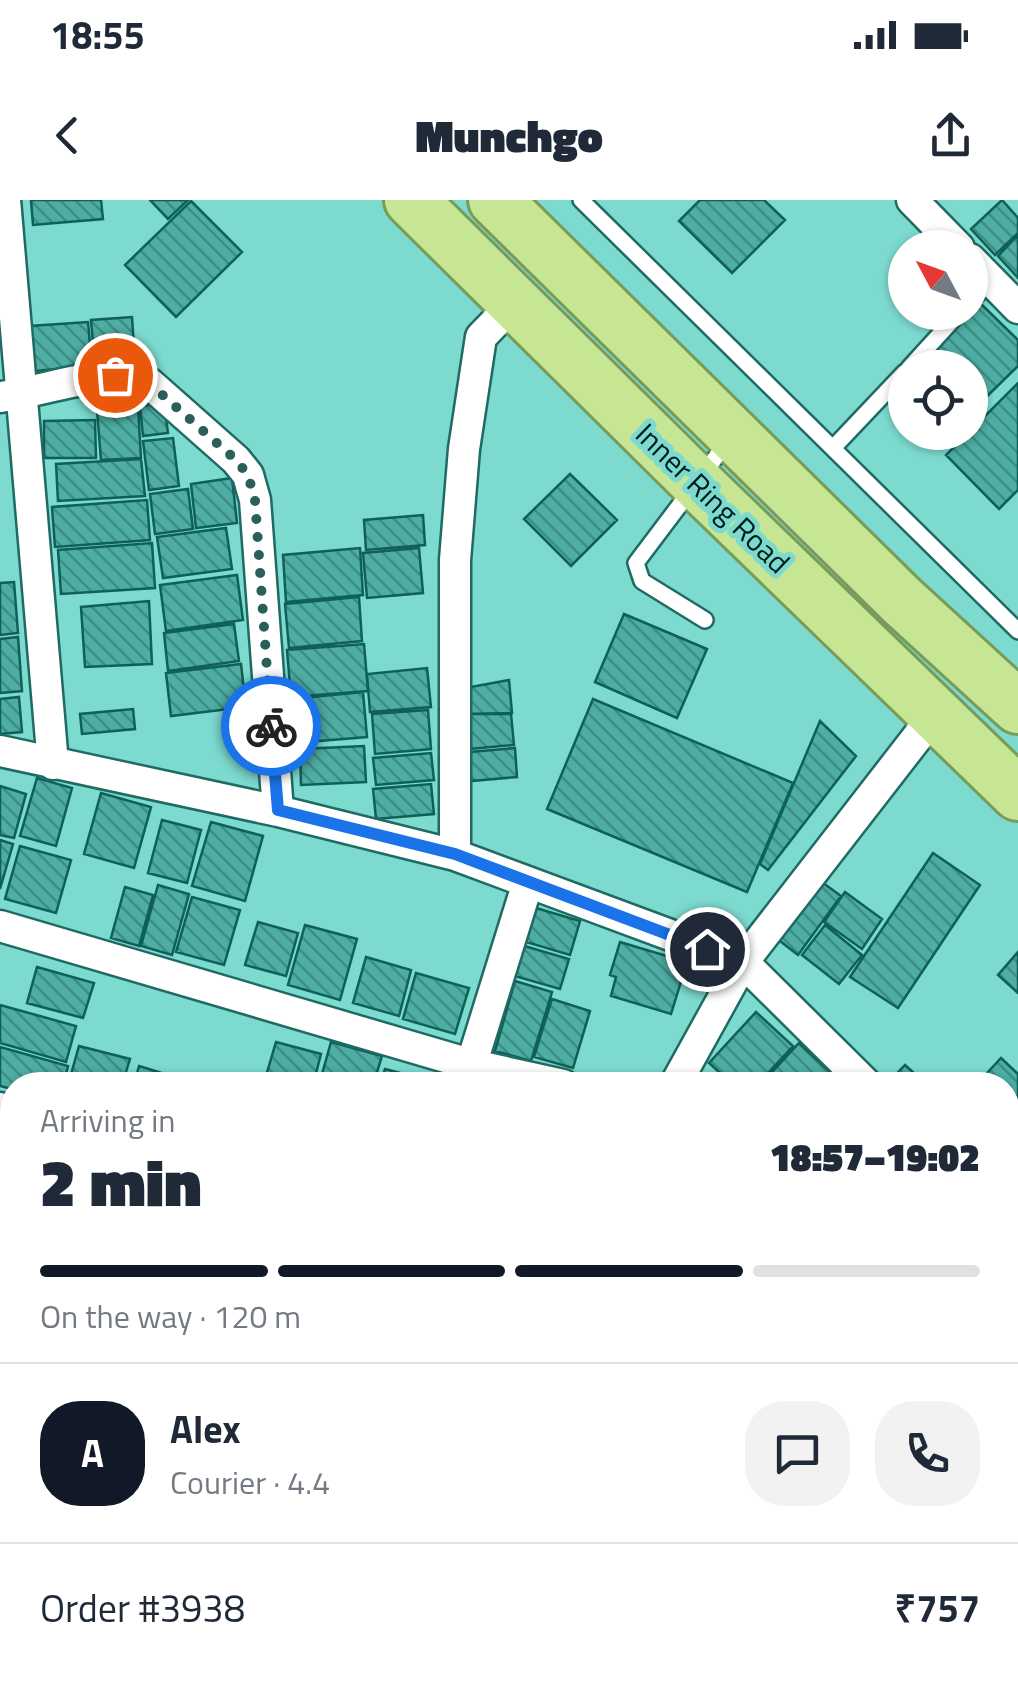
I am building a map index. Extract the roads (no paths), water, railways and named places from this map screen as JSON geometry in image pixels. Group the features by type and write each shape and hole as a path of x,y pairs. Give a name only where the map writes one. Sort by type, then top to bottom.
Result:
{"highway":[{"name":"Inner Ring Road","path":"411,200 1018,794"},
{"name":"Inner Ring Road","path":"494,200 902,600 1018,706"}],"street":[{"path":"6,200 11,396 53,764"},
{"path":"912,200 941,230"},
{"path":"988,288 1018,308"},
{"path":"455,854 455,560 464,448 481,337 514,303"},
{"path":"11,396 115,375 134,376 149,383 248,475 255,500 278,810"},
{"path":"682,1072 742,962 936,713"},
{"path":"0,751 278,810 455,854 742,962 854,1072"},
{"path":"470,1072 528,882"},
{"path":"0,926 460,1072"}],"lane":[{"path":"581,200 1018,631"},
{"path":"925,350 944,330"},
{"path":"833,448 888,390"},
{"path":"705,620 642,580 636,564 732,435"}]}
